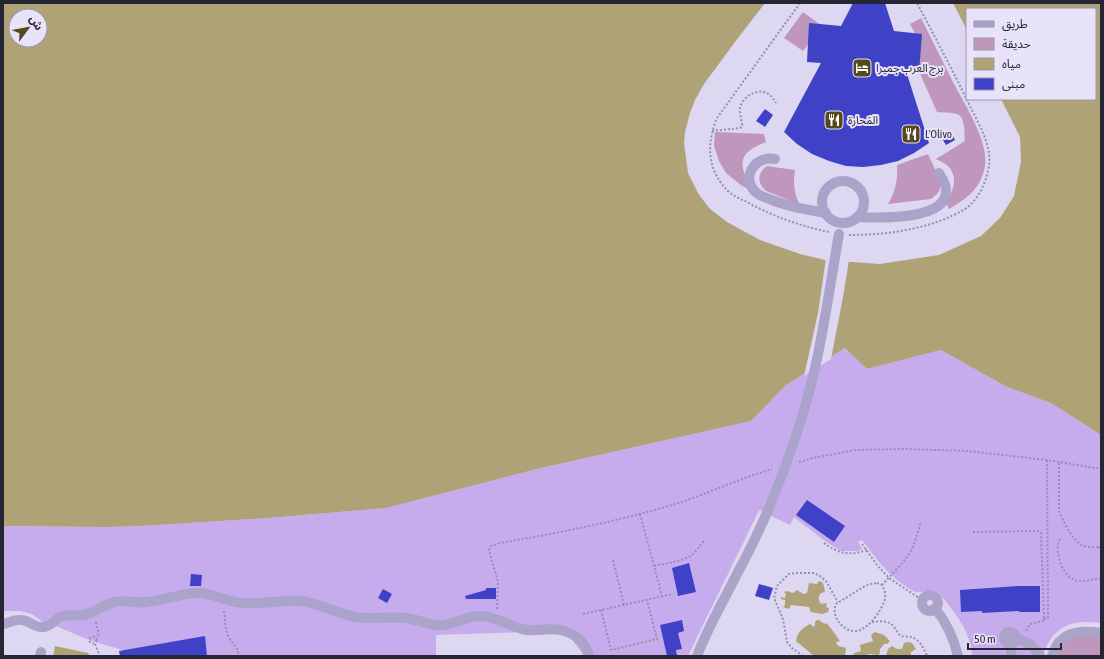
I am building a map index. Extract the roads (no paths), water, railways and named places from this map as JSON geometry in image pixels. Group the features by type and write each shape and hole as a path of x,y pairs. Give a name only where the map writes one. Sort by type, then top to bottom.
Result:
{"lane":[{"path":"775,160 764,159 759,161 752,169 750,180 754,190 764,197 788,206 826,213"},
{"path":"857,216 885,217 912,215 937,208 945,198 946,191 945,185 939,173"},
{"path":"848,181 856,186 862,194 864,204 857,216 850,221 841,222 832,220 826,213 822,204 824,194 829,186 838,182 848,181"},
{"path":"697,656 715,615 745,560 762,523 789,455 803,412 814,369 841,222"},
{"path":"3,624 20,619 27,621 36,627 45,627 62,616 81,616 109,603 119,601 145,603 190,593 199,593 215,596 232,602 251,604 303,601 356,617 404,617 435,625 450,624 464,619 480,616 496,618 510,625 528,630 552,629 564,631 577,637 586,648 589,656"},
{"path":"922,600 928,595 936,597 937,605 935,608 943,619 953,639 958,656"},
{"path":"1052,656 1060,641 1066,637 1082,631 1101,633"},
{"path":"1011,656 1014,639 1030,644 1040,656"}],"water":[{"path":"3,3 765,3 704,84 695,100 685,132 684,143 688,173 698,193 709,208 727,222 760,240 800,254 825,260 880,264 939,255 981,236 1000,218 1014,196 1021,162 1020,137 1002,100 1096,100 1096,8 966,8 966,28 953,3 1101,3 1101,435 1051,403 1007,387 941,350 867,369 845,348 786,385 751,421 541,468 386,508 268,518 141,526 3,526"},
{"path":"819,581 822,582 825,592 819,596 819,600 821,604 827,603 826,607 829,608 828,612 822,614 811,612 809,607 791,605 789,609 783,607 785,605 785,600 781,599 781,597 785,598 786,594 784,592 787,591 793,593 797,590 803,594 807,593 809,583 817,584"},
{"path":"817,620 827,624 831,629 840,641 836,642 837,644 846,649 845,656 814,656 796,641 797,636 802,629 810,624 814,627"},
{"path":"875,632 884,635 890,641 887,644 884,644 880,649 880,653 878,655 869,654 865,656 853,656 854,653 861,651 860,645 873,641 871,635"},
{"path":"904,643 912,643 916,649 911,652 911,656 886,656 888,649 892,646 897,649 902,649"},
{"path":"55,646 88,653 90,656 53,656"}],"place":[{"name":"برج العرب جميرا","path":"862,68"},
{"name":"المَحارة","path":"834,120"},
{"name":"L'Olivo","path":"911,134"}]}
